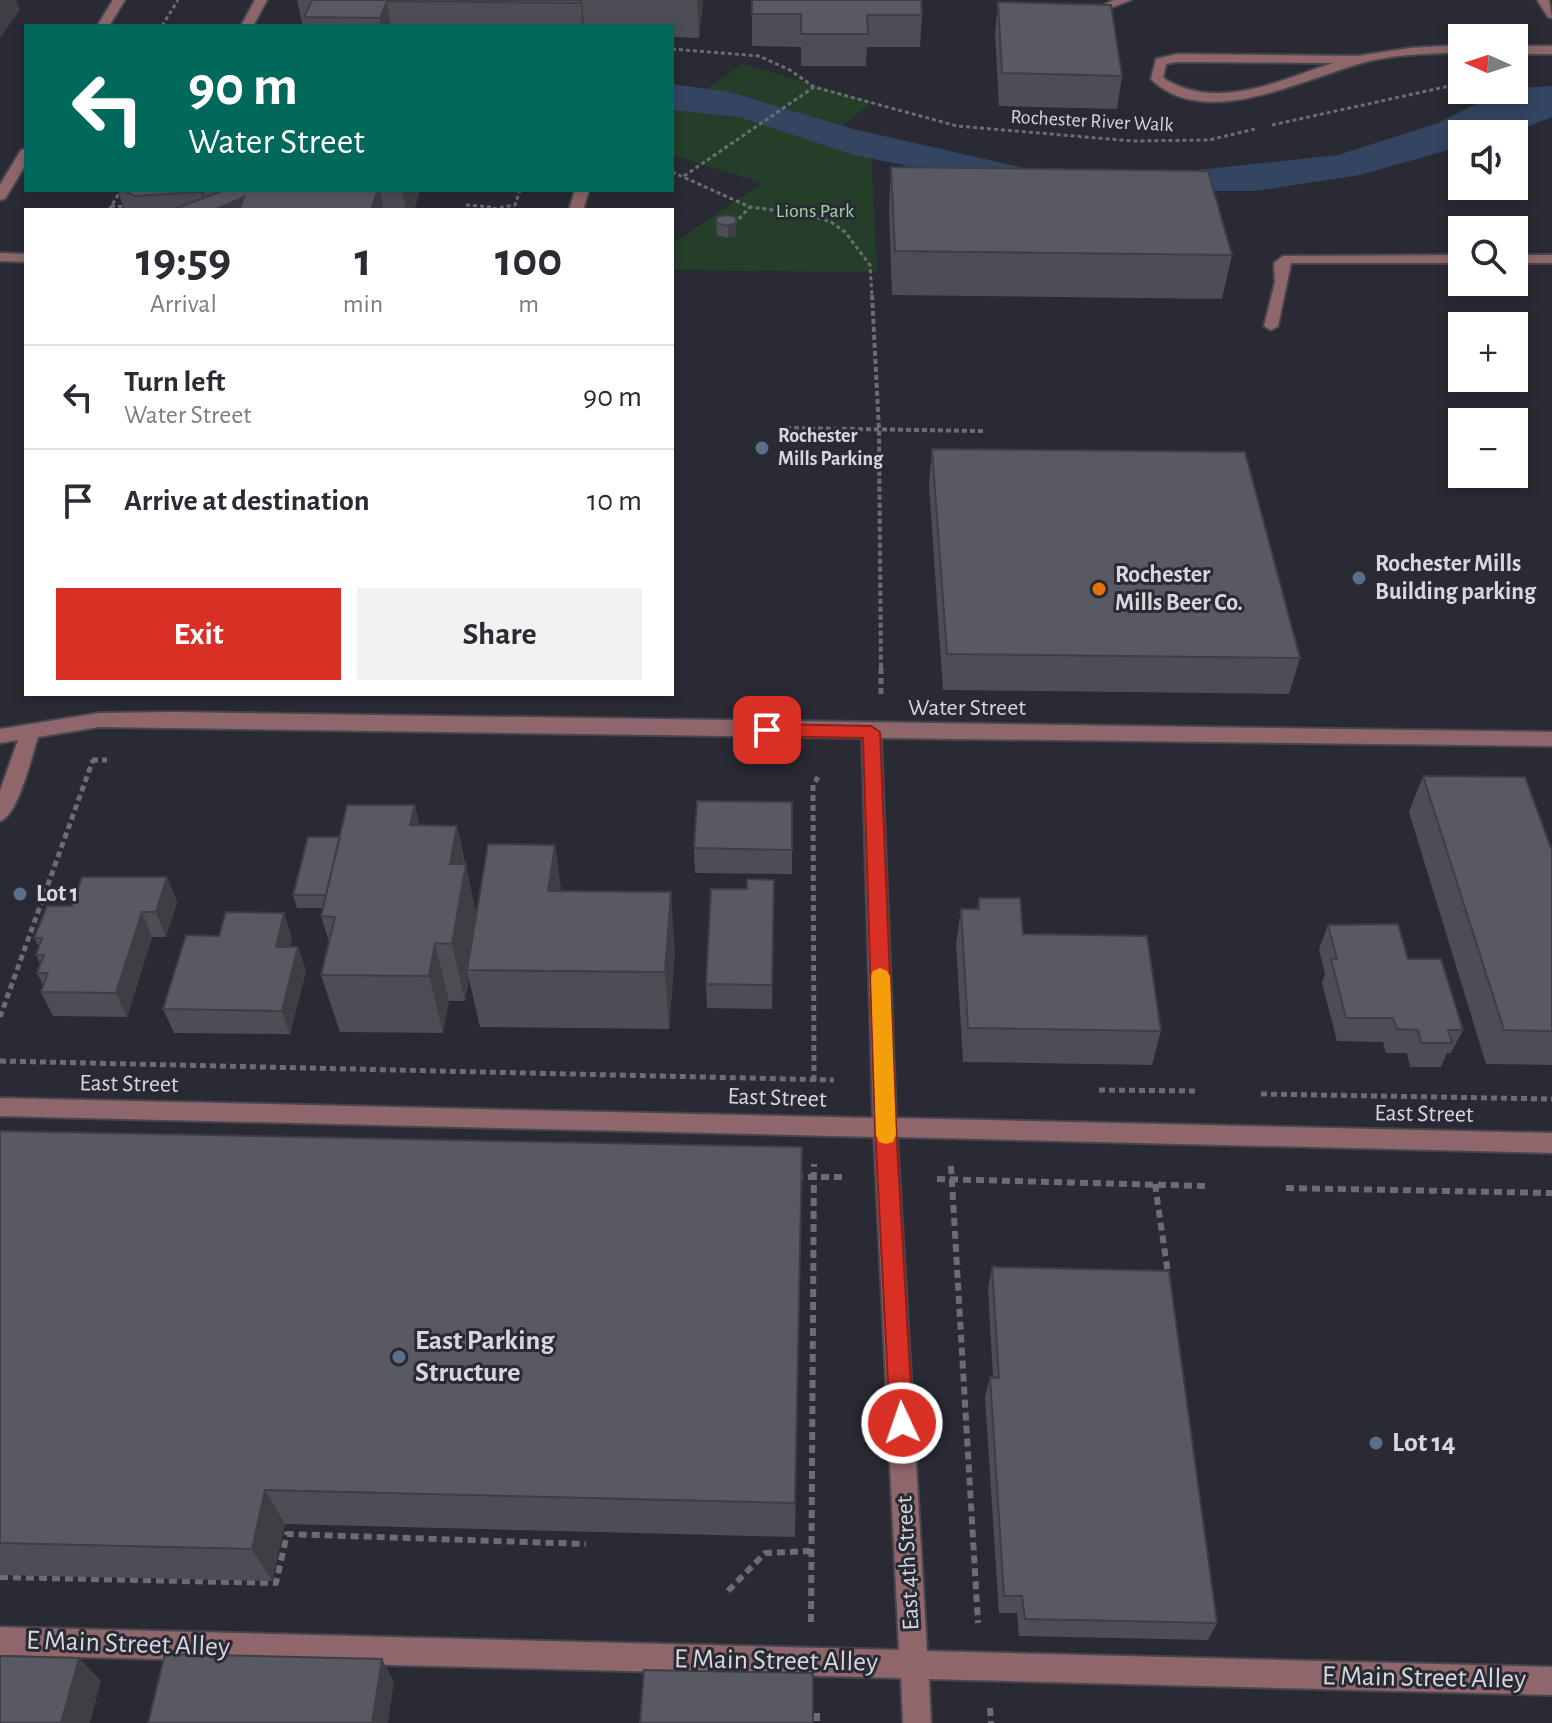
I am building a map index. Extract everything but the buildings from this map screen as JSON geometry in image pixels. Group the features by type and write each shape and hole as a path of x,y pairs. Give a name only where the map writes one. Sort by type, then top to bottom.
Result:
{"street":[{"path":"104,24 119,0"},
{"path":"248,24 261,0"},
{"path":"1105,7 1125,0"},
{"path":"1543,0 1552,15"},
{"path":"1359,60 1177,58 1160,62 1157,79 1169,89 1188,97 1236,97 1359,60 1422,49 1448,49"},
{"path":"1528,50 1552,50"},
{"path":"0,196 24,156"},
{"path":"0,257 24,258"},
{"path":"1271,326 1282,282 1281,263 1288,259 1448,259"},
{"path":"1528,259 1552,259"},
{"name":"Water Street","path":"0,736 99,720 174,719 871,732 1552,739"},
{"path":"0,814 18,772 30,730"},
{"name":"East 4th Street","path":"871,732 885,1127 917,1723"},
{"name":"East Street","path":"0,1107 1552,1143"},
{"name":"E Main Street Alley","path":"0,1641 1552,1681"}],"path":[{"path":"163,24 178,0"},
{"name":"Rochester River Walk","path":"674,49 759,56 790,70 814,87 957,126 1132,141 1209,140 1448,86"},
{"path":"684,176 814,87"},
{"path":"674,173 750,207 805,214 825,220 845,232 870,265 879,430 881,705"},
{"path":"466,205 496,208 515,205 519,192"},
{"path":"825,202 825,220"},
{"path":"110,208 142,207"},
{"path":"730,227 750,207"},
{"path":"786,428 983,431"},
{"path":"0,1017 93,760"},
{"path":"815,1094 813,785 818,777"},
{"path":"0,1061 834,1080"},
{"path":"1261,1094 1552,1099"},
{"path":"811,1623 814,1157"},
{"path":"951,1162 978,1628"},
{"path":"786,1177 842,1177"},
{"path":"937,1179 1205,1186"},
{"path":"1155,1184 1168,1277"},
{"path":"1286,1188 1552,1193"},
{"path":"0,1577 276,1583 287,1534 586,1544"},
{"path":"728,1591 765,1553 811,1551"},
{"path":"990,1708 991,1723"},
{"path":"817,1713 817,1723"}],"green space":[{"name":"Lions Park","path":"743,64 873,102 826,138 871,148 877,272 674,270 674,243 762,183 674,156 674,111"}],"water":[{"path":"674,84 730,92 853,129 1033,170 1168,173 1338,155 1438,123 1477,104 1528,104 1528,87 1552,86 1552,117 1528,126 1528,120 1448,120 1448,150 1360,175 1255,191 1177,191 933,171 854,155 739,117 674,110"}],"slow traffic":[{"path":"880,976 886,1135"}],"place":[{"name":"Rochester Mills Parking","path":"762,448"},
{"name":"Rochester Mills Building parking","path":"1359,578"},
{"name":"Rochester Mills Beer Co.","path":"1099,589"},
{"name":"Lot 1","path":"20,894"},
{"name":"East Parking Structure","path":"399,1357"},
{"name":"Lot 14","path":"1376,1443"}],"route":[{"path":"767,730 871,732 885,1127 902,1423"}]}
